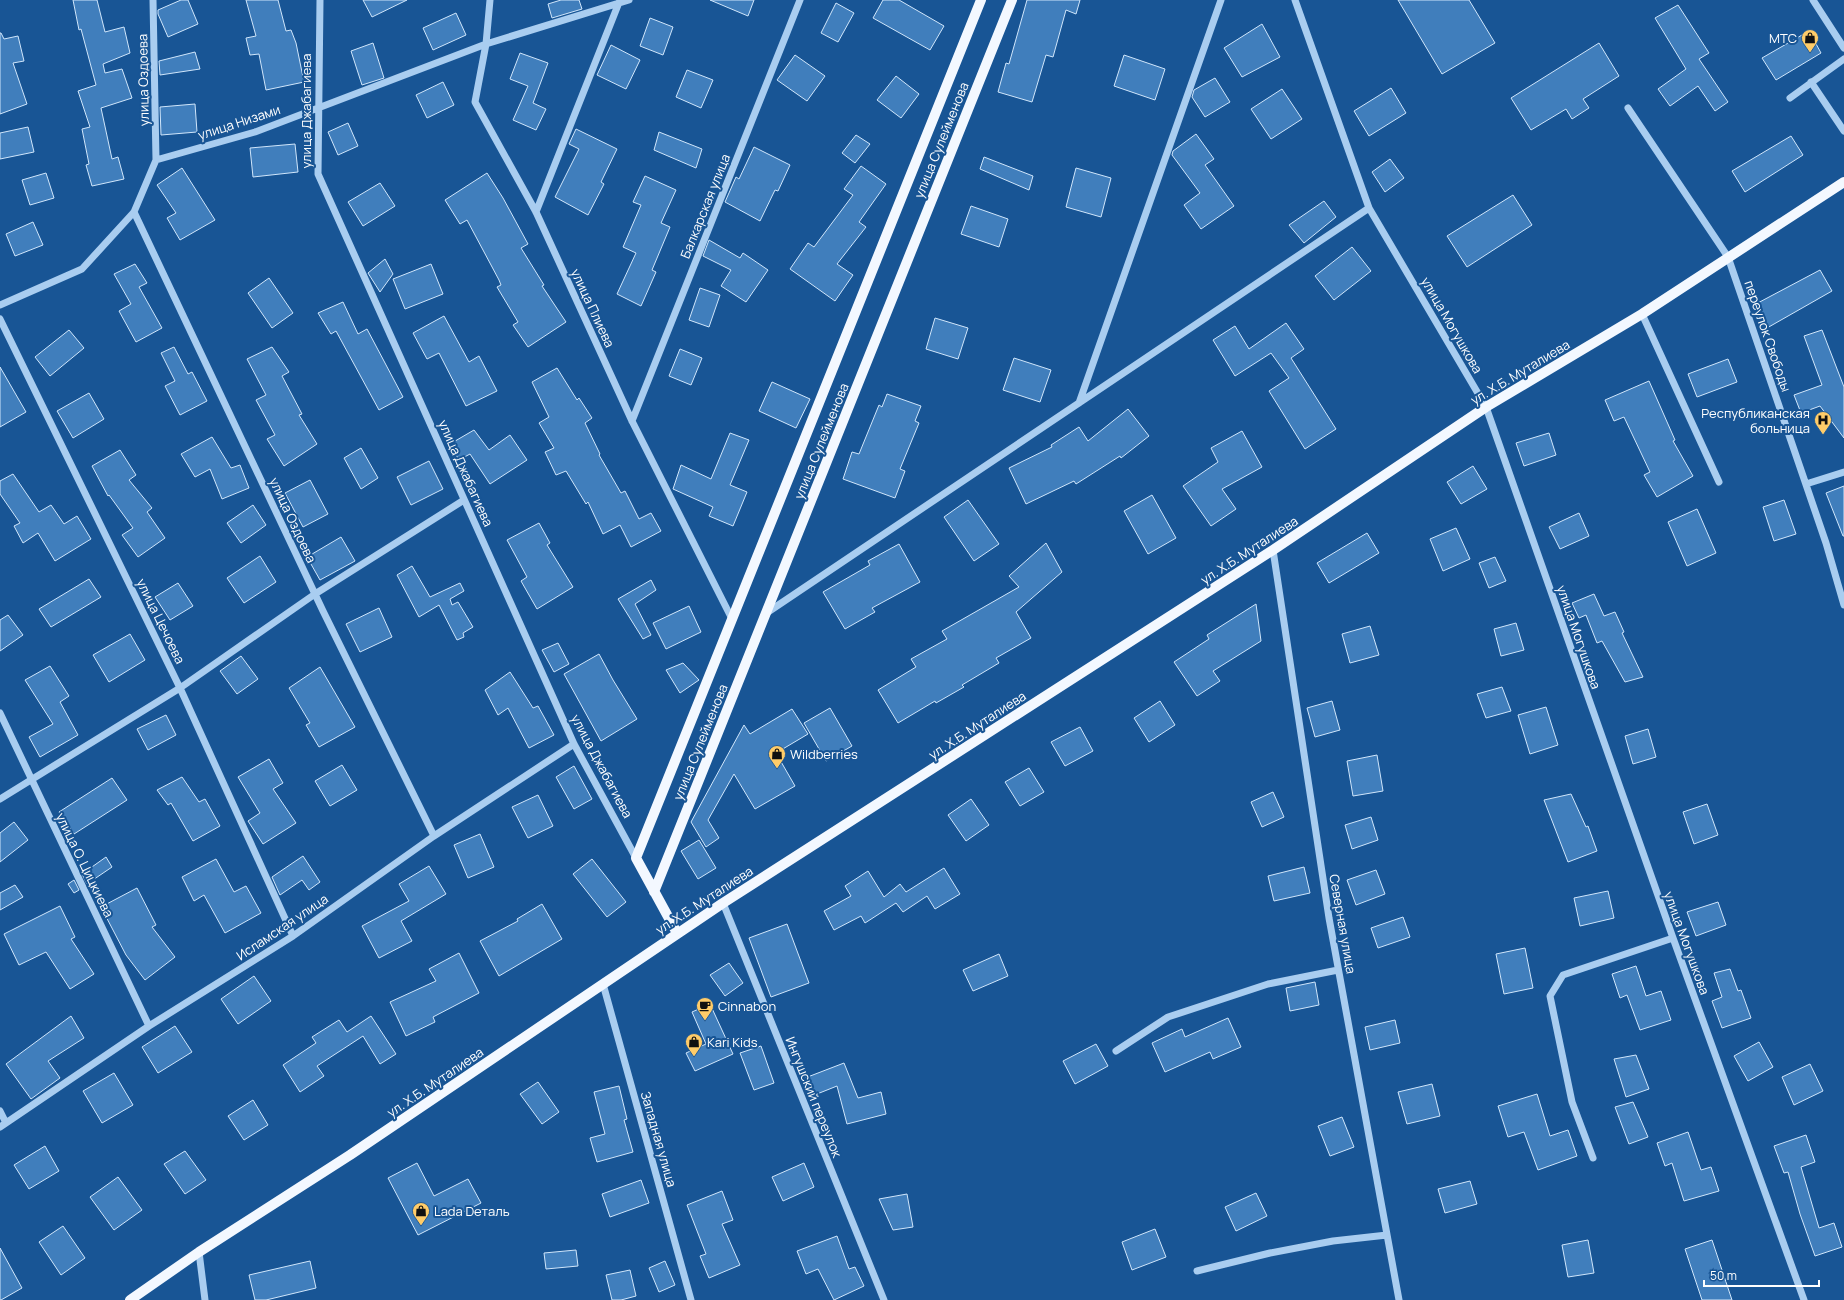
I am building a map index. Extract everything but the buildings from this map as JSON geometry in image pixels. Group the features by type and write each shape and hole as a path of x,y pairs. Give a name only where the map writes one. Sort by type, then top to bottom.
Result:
{"main road":[{"name":"улица Сулейменова","path":"636,858 981,0"},
{"name":"улица Сулейменова","path":"654,892 1012,0"},
{"name":"ул. Х.Б. Муталиева","path":"130,1300 199,1252 350,1155 677,933 1273,550 1486,407 1642,314 1844,182"},
{"name":"улица Джабагиева","path":"636,858 677,933"}],"street":[{"name":"улица Оздоева","path":"153,0 156,160"},
{"name":"улица Джабагиева","path":"320,0 318,174 574,744 636,858"},
{"name":"улица Плиева","path":"490,0 486,44 475,102 536,212 632,421 732,619"},
{"name":"улица Низами","path":"156,160 255,132 486,44 629,0"},
{"name":"Балкарская улица","path":"632,421 800,0"},
{"path":"1079,403 1221,0"},
{"name":"улица Могушкова","path":"1295,0 1369,208 1486,407 1673,938 1804,1300"},
{"path":"1813,0 1844,48"},
{"path":"536,212 620,2"},
{"path":"1790,98 1844,59"},
{"path":"1811,82 1844,131"},
{"name":"переулок Свободы","path":"1628,108 1728,257 1826,543 1844,605"},
{"path":"0,305 82,269 134,212 156,160"},
{"path":"765,615 1369,208"},
{"name":"улица Оздоева","path":"134,212 315,594 434,836"},
{"path":"1642,314 1719,482"},
{"name":"улица Цечоева","path":"0,319 180,688 293,936"},
{"path":"1806,484 1844,472"},
{"path":"0,799 180,688 315,594 464,500"},
{"name":"Северная улица","path":"1273,550 1329,918 1399,1300"},
{"name":"улица О. Цицкиева","path":"0,713 31,781 149,1026"},
{"name":"Исламская улица","path":"3,1125 149,1026 293,936 434,836 574,744"},
{"name":"Ингушский переулок","path":"723,903 884,1300"},
{"path":"1593,1158 1572,1102 1550,996 1563,975 1673,938"},
{"path":"1116,1051 1168,1017 1268,984 1338,970"},
{"name":"Западная улица","path":"603,984 691,1300"},
{"path":"0,1111 3,1125"},
{"path":"1197,1272 1333,1240 1387,1235"},
{"path":"199,1252 205,1300"}],"place":[{"name":"МТС","path":"1810,53"},
{"name":"Республиканская больница","path":"1823,435"},
{"name":"Wildberries","path":"777,769"},
{"name":"Cinnabon","path":"705,1021"},
{"name":"Kari Kids","path":"694,1057"},
{"name":"Lada Dеталь","path":"421,1226"}]}
